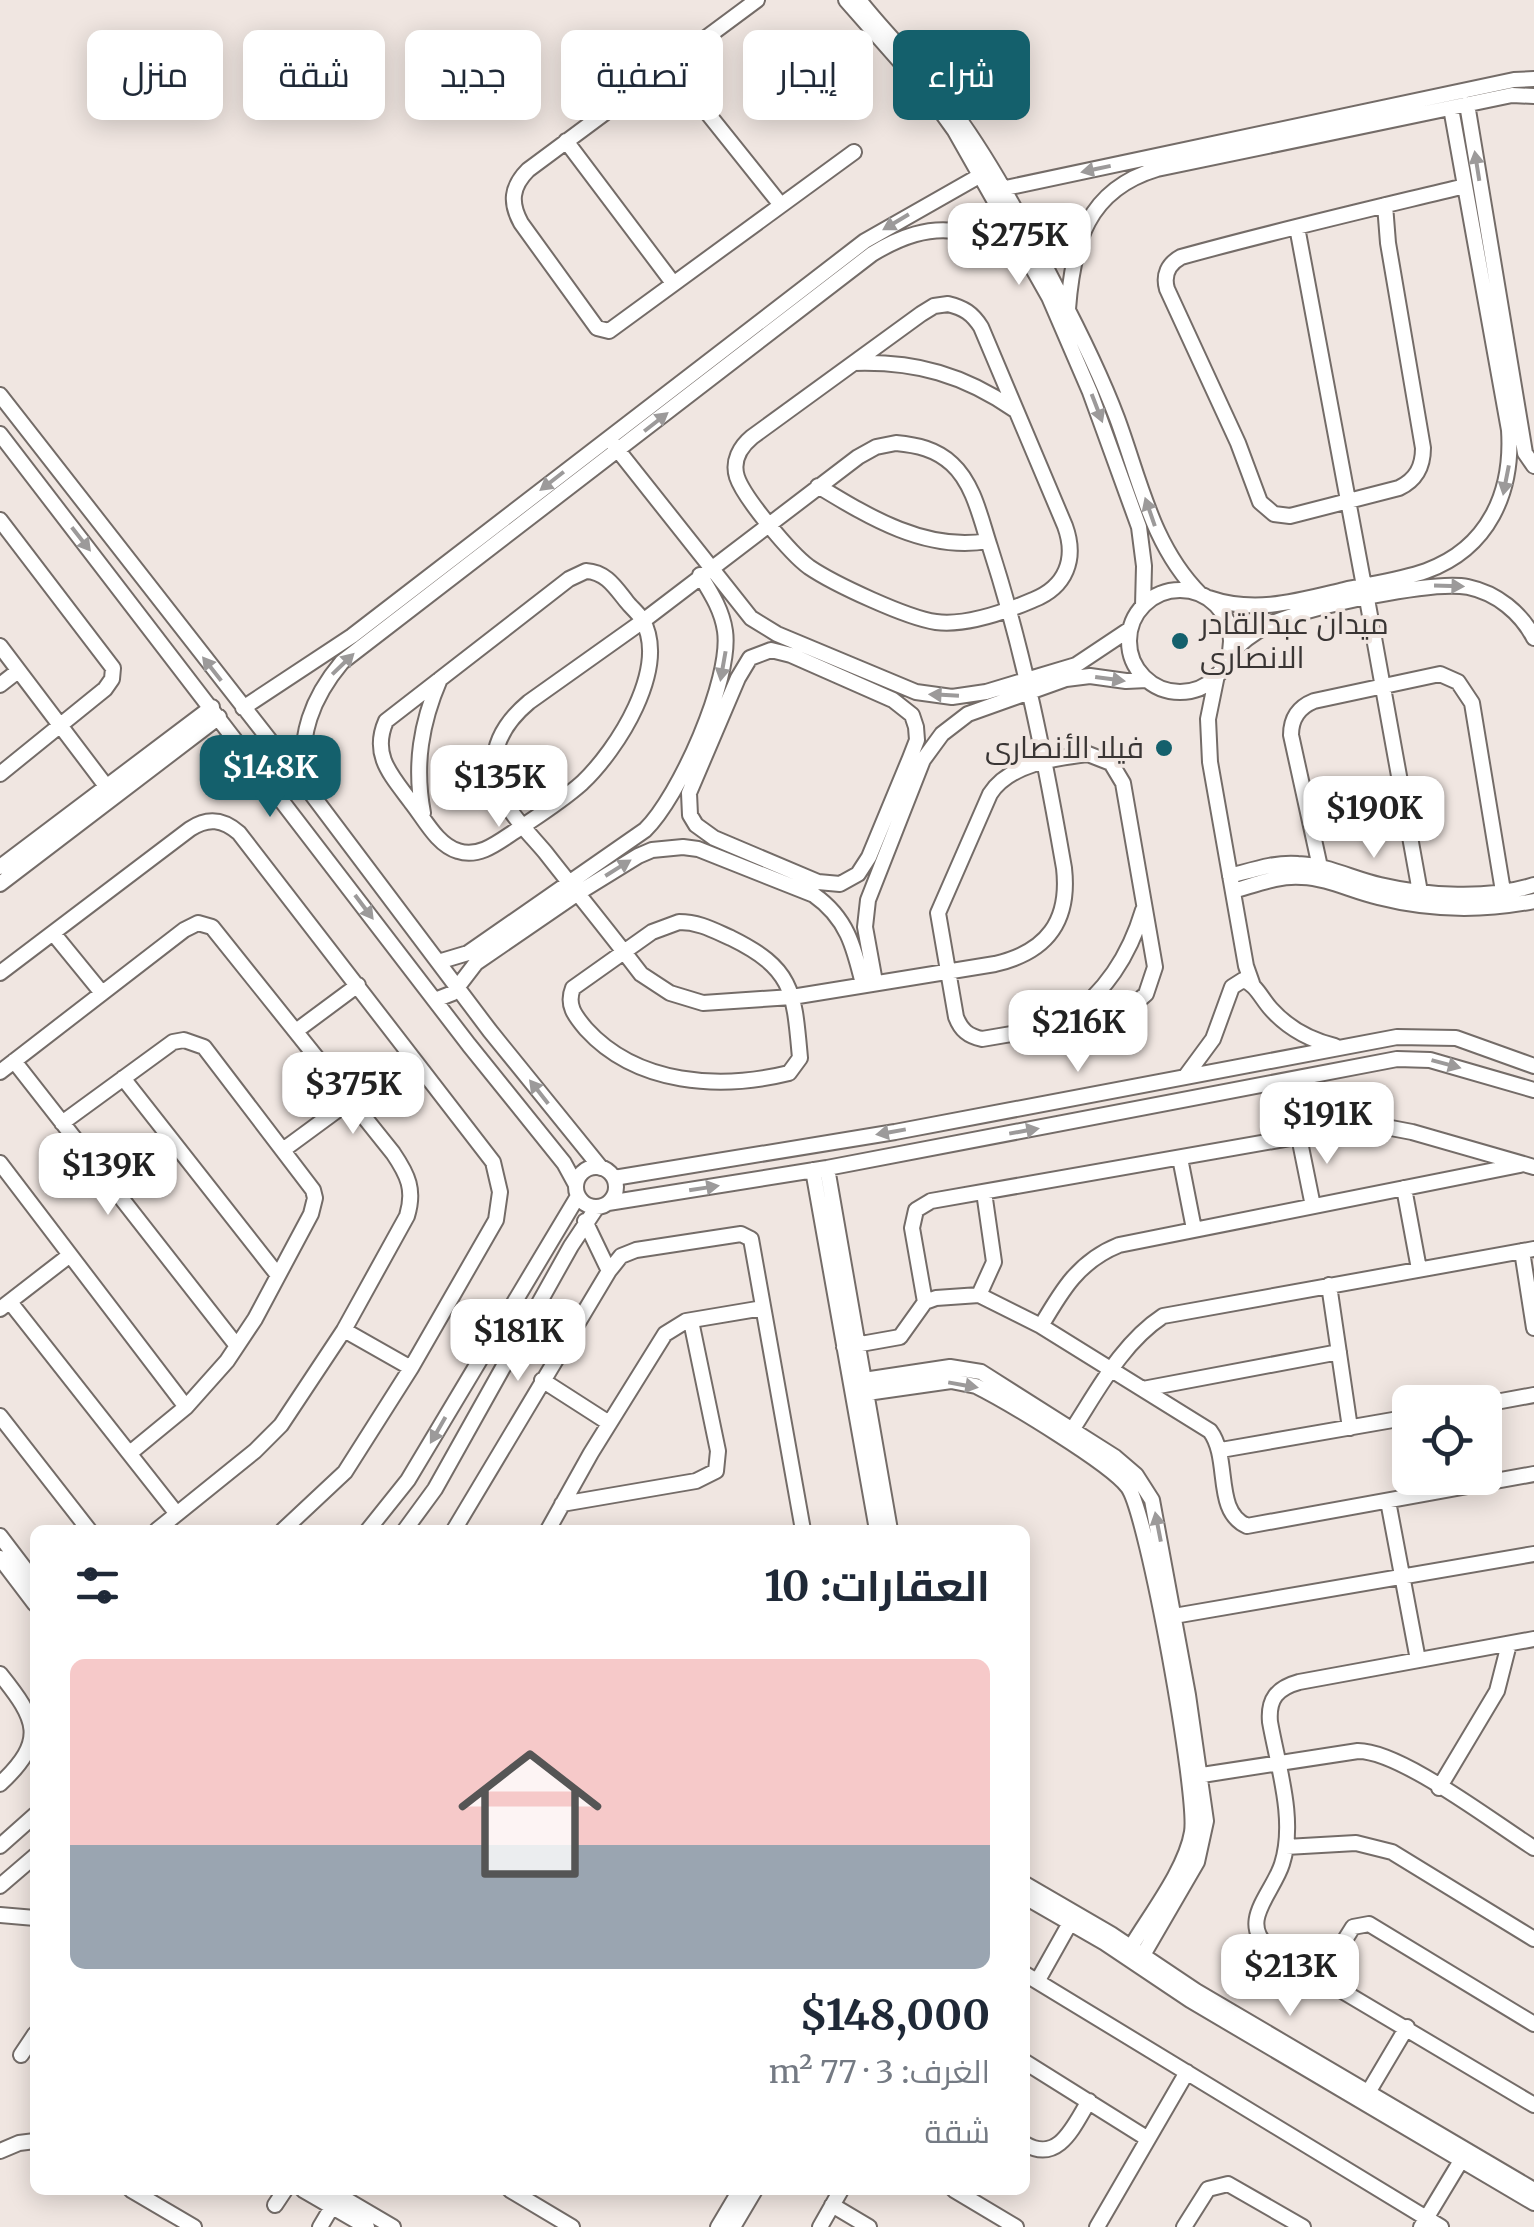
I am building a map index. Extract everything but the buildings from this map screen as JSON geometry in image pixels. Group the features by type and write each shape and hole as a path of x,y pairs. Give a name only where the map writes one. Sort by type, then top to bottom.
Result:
{"street":[{"path":"716,30 756,0"},
{"path":"846,0 942,111 1030,264 1090,392 1139,527 1144,566 1143,606"},
{"path":"859,0 949,105 1002,189 1106,389 1160,542 1184,578 1228,624 1228,656"},
{"path":"1002,189 1514,80 1534,79"},
{"path":"1068,310 1072,266 1086,226 1108,196 1131,178 1157,169 1467,104 1519,94 1534,96"},
{"path":"1467,104 1525,452 1534,466"},
{"path":"1340,1048 1293,1028 1268,1006 1252,983 1208,734 1217,676 1228,656 1246,638 1280,620 1425,572 1460,552 1488,524 1507,487 1507,416 1451,108"},
{"path":"594,120 519,179 513,200 521,223 596,328 609,331 854,152"},
{"path":"713,120 781,205"},
{"path":"566,141 674,283"},
{"path":"243,708 352,636 865,241 981,175"},
{"path":"1385,205 1423,460 1405,485 1290,516 1274,514 1264,507 1165,283 1169,267 1181,257 1385,205 1465,186"},
{"path":"1297,227 1420,892"},
{"path":"304,784 304,731 318,694 342,662 872,254 914,233 961,230 984,237 1030,264"},
{"path":"934,306 962,307 973,315 1015,410 1064,526 1071,556 1058,584 1047,595 1010,610 956,622 924,620 812,569 792,552 737,477 738,454 752,437 934,306"},
{"path":"853,364 888,362 922,366 971,383 1015,410"},
{"path":"0,395 304,784 490,1031 600,1168 614,1178 922,1127 1397,1037 1442,1036 1472,1042 1534,1066"},
{"path":"0,434 564,1163 586,1204 602,1205 820,1169 1397,1059 1438,1062 1534,1090"},
{"path":"608,438 704,571 740,608 777,634 934,697 970,696 1078,677 1148,680 1179,692 1193,690 1217,676"},
{"path":"896,443 936,452 965,480 1010,610 1030,684 1067,890 1052,932 1017,959 792,998 703,1003 670,993 641,974 505,803 494,766 503,730 514,714 818,486 858,457 896,443"},
{"path":"28,470 39,469 48,458"},
{"path":"51,500 57,491 72,486"},
{"path":"818,486 876,518 931,541 988,542"},
{"path":"0,520 113,668 112,679 105,688 0,774"},
{"path":"435,1000 448,997 476,963 655,820 671,796 722,674 726,645 722,616 704,571"},
{"path":"586,572 603,576 643,620 648,660 645,680 629,721 585,780 480,852 468,853 444,844 384,766 379,751 386,721 569,579 586,572"},
{"path":"869,983 866,913 932,746 968,714 1089,658 1130,628 1152,598 1176,590 1225,604 1256,607 1432,585 1466,587 1502,601 1522,619 1534,638"},
{"path":"1130,628 1132,657 1148,680"},
{"path":"771,650 777,634"},
{"path":"0,646 106,786"},
{"path":"438,962 468,953 573,888 652,850 698,849 816,888 850,880 869,857 916,740 912,715 904,706 792,655 771,650 750,658 744,667 689,793 690,815 704,833 816,888 848,932 869,983"},
{"path":"0,685 18,671"},
{"path":"1320,867 1292,735 1292,722 1298,711 1314,701 1440,674 1458,682 1472,703 1504,891"},
{"path":"424,818 419,790 421,732 440,678"},
{"path":"0,884 215,712"},
{"path":"916,740 932,746"},
{"path":"0,867 106,786 174,743"},
{"path":"1088,754 1100,756 1118,772 1144,908 1155,967 1146,994 1124,1013 982,1039 959,1026 938,913 990,794 1009,774 1088,754"},
{"path":"304,829 317,825 324,814"},
{"path":"0,973 190,828 210,820 221,821 240,833 493,1162 500,1205 496,1220 411,1368 345,1472 288,1525"},
{"path":"698,849 704,833"},
{"path":"326,858 334,847 347,843"},
{"path":"869,857 884,865"},
{"path":"1232,883 1283,864 1320,867 1379,885 1420,892 1504,891 1534,885"},
{"path":"1232,883 1297,876 1375,897 1433,906 1486,908 1534,901"},
{"path":"1061,1024 1105,986 1122,962 1144,908"},
{"path":"694,922 767,957 792,998 800,1058 789,1073 727,1083 678,1079 643,1067 590,1033 570,1006 574,988 624,951 665,925 694,922"},
{"path":"0,1072 184,930 198,924 212,927 352,1100 410,1182 412,1192 406,1216 344,1330 274,1432 163,1525"},
{"path":"53,933 102,993"},
{"path":"1184,1077 1213,1039 1234,983 1252,983"},
{"path":"296,1031 358,985"},
{"path":"469,1045 477,1034 490,1031"},
{"path":"62,1123 173,1042 195,1042 204,1048 283,1150 315,1198 312,1214 238,1346 186,1406 130,1454"},
{"path":"14,1061 238,1346"},
{"path":"123,1078 277,1274"},
{"path":"283,1150 352,1100"},
{"path":"956,1120 953,1127 960,1142"},
{"path":"925,1302 912,1228 916,1210 932,1201 1356,1126 1388,1126 1530,1165"},
{"path":"921,1149 928,1137 922,1127"},
{"path":"1299,1136 1313,1206"},
{"path":"1180,1158 1194,1229"},
{"path":"0,1163 186,1406"},
{"path":"1041,1326 1074,1274 1102,1252 1194,1229 1530,1165"},
{"path":"372,1525 408,1480 577,1191 584,1171 600,1168"},
{"path":"820,1169 876,1525"},
{"path":"409,1525 434,1489 585,1222 615,1194 614,1178"},
{"path":"1404,1188 1419,1269"},
{"path":"979,1295 994,1262 984,1192"},
{"path":"585,1222 609,1270"},
{"path":"457,1525 620,1256 636,1250 745,1234 751,1239 802,1525"},
{"path":"1072,1430 1111,1369 1144,1331 1163,1316 1528,1250 1534,1327"},
{"path":"70,1255 5,1306 177,1514"},
{"path":"1329,1284 1350,1428"},
{"path":"851,1346 900,1337 925,1302 979,1295 1041,1326 1210,1431 1221,1450 1228,1512 1236,1521 1247,1526 1414,1495"},
{"path":"551,1525 665,1334 691,1320 763,1308"},
{"path":"562,1504 696,1481 716,1472 718,1451 691,1320"},
{"path":"344,1330 411,1368"},
{"path":"851,1346 865,1386 889,1525"},
{"path":"1143,1389 1339,1352"},
{"path":"865,1386 950,1367 966,1368 994,1380 1072,1430 1145,1487 1156,1513 1175,1619 1193,1808 1185,1856 1137,1951"},
{"path":"542,1380 609,1424"},
{"path":"865,1386 951,1382 976,1386 1121,1470 1141,1516 1202,1775 1206,1821 1202,1849 1137,1951"},
{"path":"1502,1401 1534,1395"},
{"path":"0,1416 85,1525"},
{"path":"1221,1450 1392,1420"},
{"path":"1502,1478 1534,1474"},
{"path":"1388,1501 1418,1660"},
{"path":"2,1547 30,1577"},
{"path":"2,1547 30,1595"},
{"path":"1175,1619 1534,1558"},
{"path":"1534,1639 1285,1685 1274,1695 1269,1708 1286,1812 1286,1847 1281,1868 1256,1917 1255,1929 1270,1948 1534,2105"},
{"path":"1439,1788 1497,1691 1509,1644"},
{"path":"0,1674 26,1709 30,1722"},
{"path":"0,1784 24,1760 30,1745"},
{"path":"1202,1775 1368,1751 1391,1758 1534,1848"},
{"path":"0,1846 30,1819"},
{"path":"1286,1847 1356,1843 1392,1852 1534,1940"},
{"path":"0,1886 30,1860"},
{"path":"1030,1887 1108,1938 1190,2000 1534,2190"},
{"path":"1030,1900 1070,1923 1137,1951 1196,1991 1370,2091 1462,2159 1534,2202"},
{"path":"0,1915 30,1918"},
{"path":"1070,1923 1031,1977 1424,2222 1441,2227"},
{"path":"1322,1978 1353,1927 1370,1924 1534,2024"},
{"path":"1370,2091 1407,2028"},
{"path":"21,2055 30,2042"},
{"path":"1030,2065 1148,2139"},
{"path":"1097,2227 1187,2072"},
{"path":"1030,2146 1044,2151 1056,2148 1089,2101"},
{"path":"0,2151 30,2139"},
{"path":"1424,2222 1462,2159"},
{"path":"1184,2227 1208,2189 1228,2184 1303,2227"},
{"path":"140,2195 194,2227"},
{"path":"275,2205 281,2195"},
{"path":"518,2195 572,2227"},
{"path":"718,2227 735,2216 751,2195"},
{"path":"820,2227 838,2195"},
{"path":"962,2195 1016,2227"},
{"path":"334,2197 387,2226"},
{"path":"320,2227 334,2197"},
{"path":"334,2197 367,2227"},
{"path":"832,2205 869,2227"}],"place":[{"name":"ميدان عبدالقادر الانصارى","path":"1180,641"},
{"name":"فيلا الأنصارى","path":"1164,748"}]}
